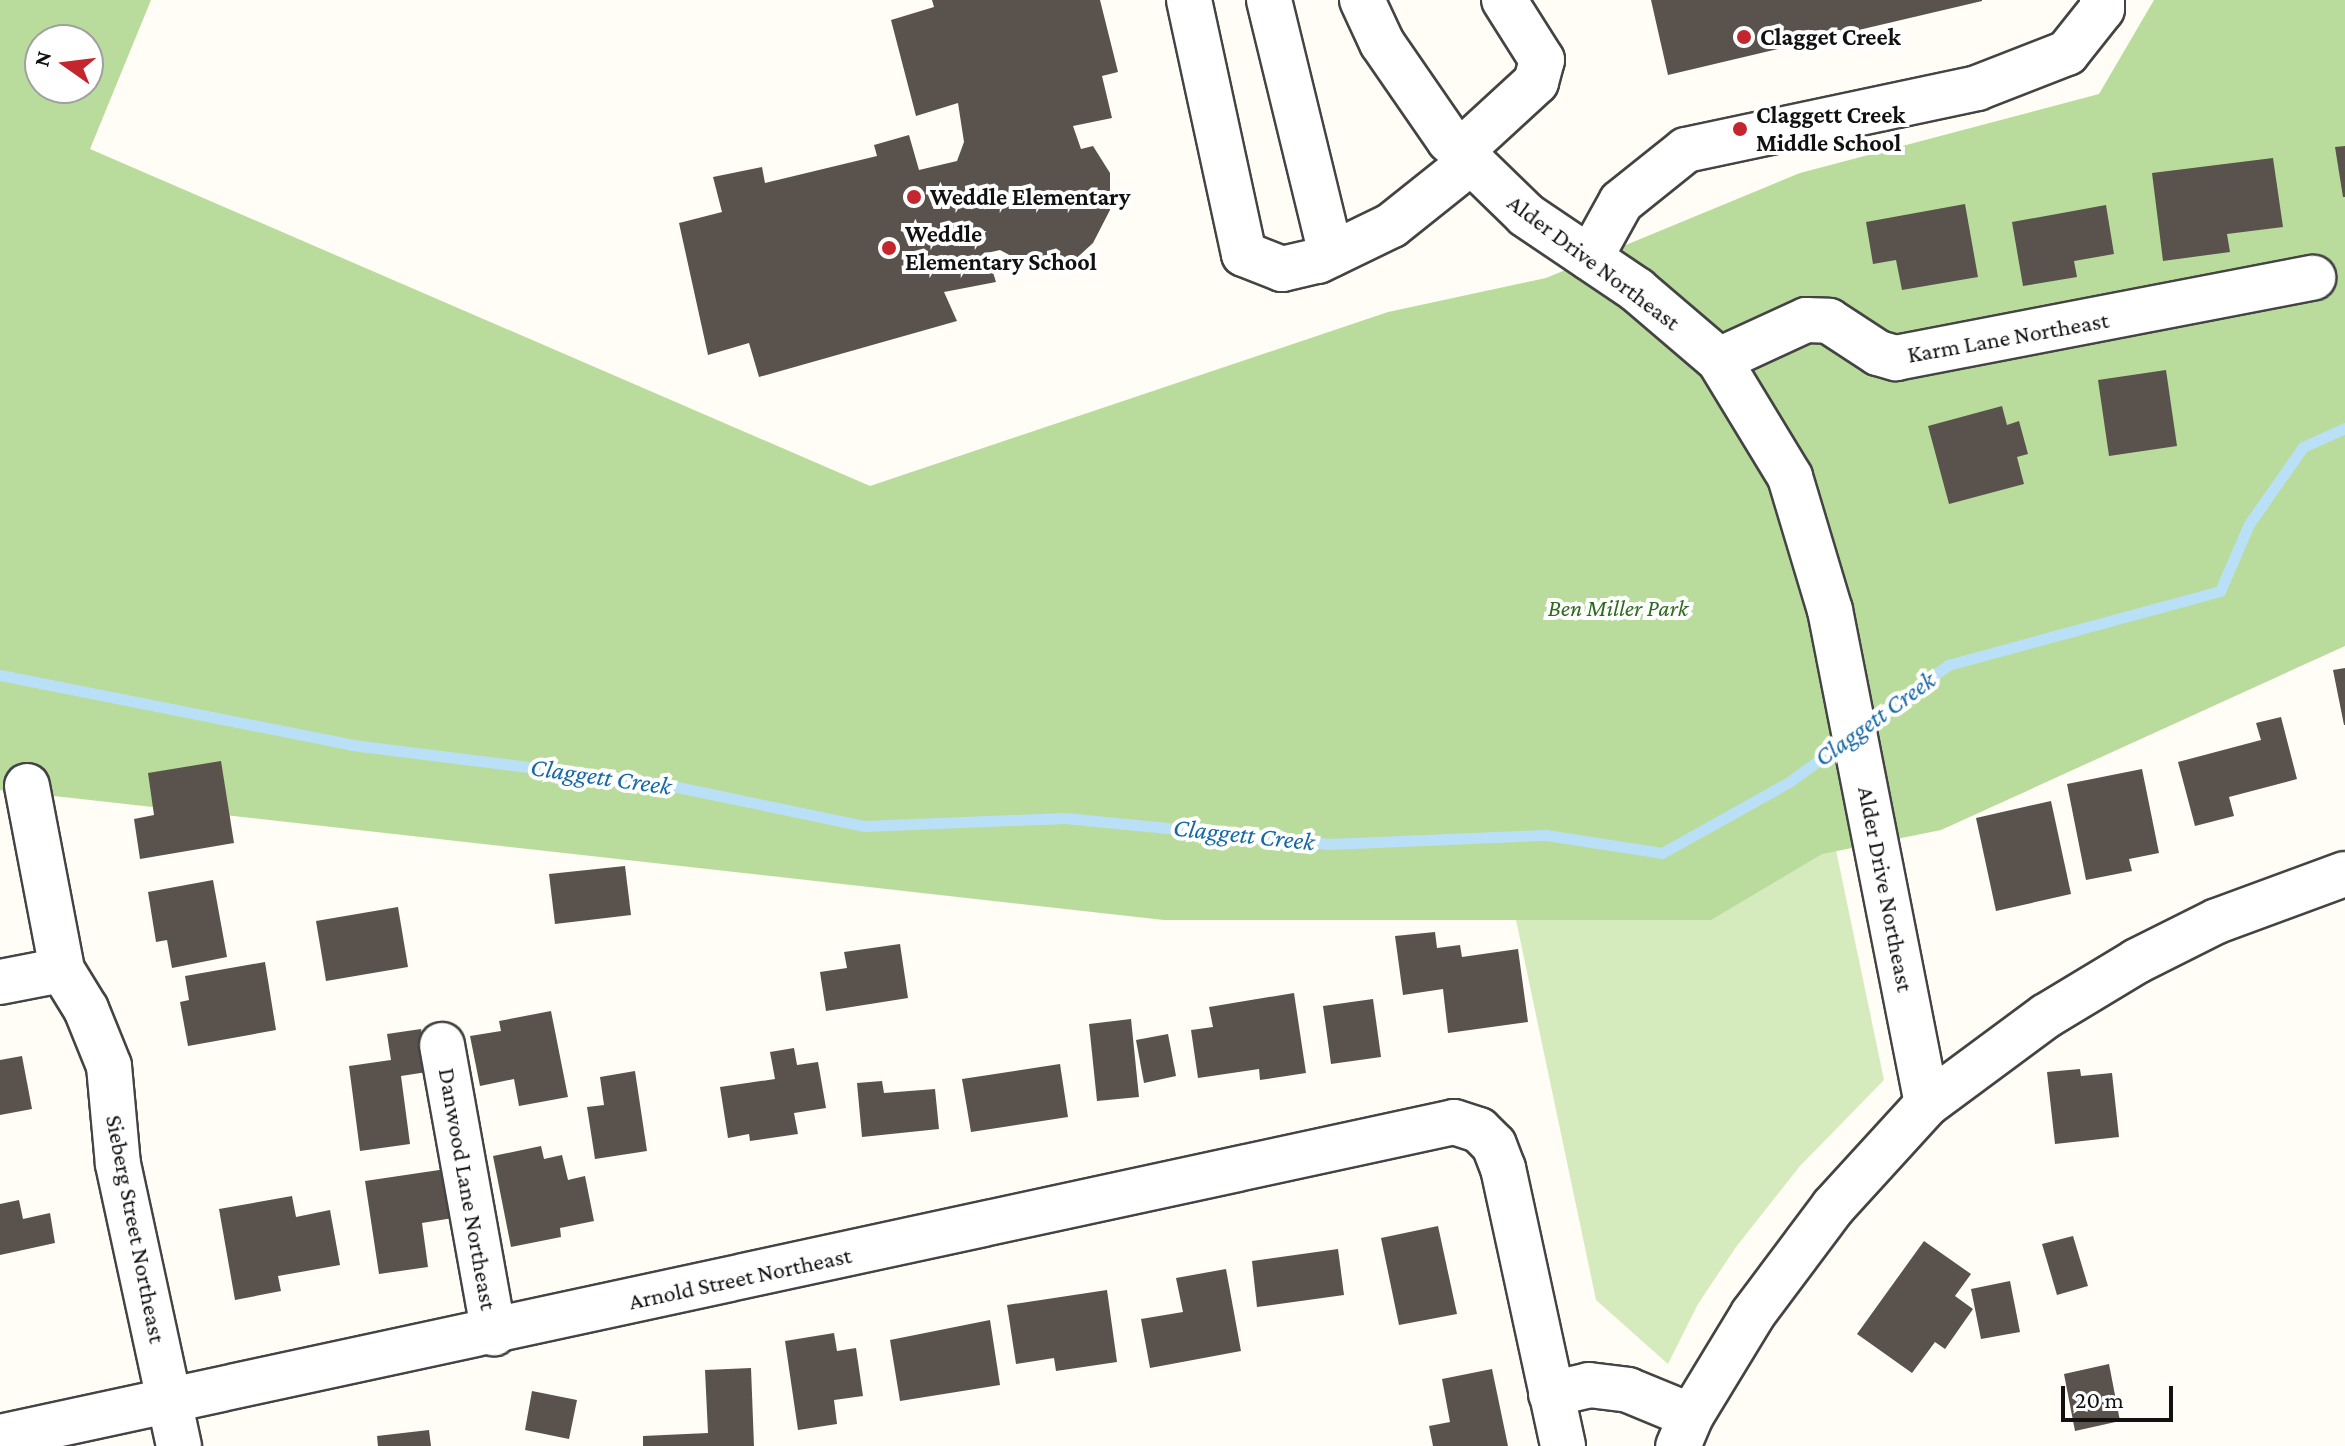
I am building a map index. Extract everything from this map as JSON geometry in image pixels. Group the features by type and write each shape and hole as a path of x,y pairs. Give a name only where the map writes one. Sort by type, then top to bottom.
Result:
{"street":[{"path":"1189,0 1244,254 1282,269 1331,255 1392,225 1466,156 1536,82 1542,60 1504,0"},
{"path":"1269,0 1331,255"},
{"name":"Alder Drive Northeast","path":"1362,0 1382,43 1466,156 1526,215 1637,290 1719,360 1790,477 1830,610 1927,1104"},
{"path":"1590,258 1621,202 1686,150 1977,88 2067,53 2102,9 2102,0"},
{"name":"Karm Lane Northeast","path":"1719,360 1806,320 1829,321 1870,349 1896,358 2313,278"},
{"name":"Sieberg Street Northeast","path":"27,786 62,970 86,1009 109,1066 118,1164 179,1446"},
{"path":"1563,1446 1551,1394 1589,1385 1628,1390 1684,1431 1753,1314 1833,1207 1927,1104 2046,1016 2137,961 2217,921 2345,874"},
{"path":"0,982 62,970"},
{"name":"Danwood Lane Northeast","path":"442,1045 494,1333"},
{"name":"Arnold Street Northeast","path":"0,1437 494,1333 1454,1122 1479,1130 1494,1145 1503,1168 1551,1394"}],"green space":[{"path":"0,0 151,0 90,149 870,486 1388,312 1546,278 1800,173 2099,94 2154,0 2345,0 2345,646 1941,830 1822,854 1711,920 1164,920 0,790"},
{"name":"Ben Miller Park","path":"1388,312 1774,553 1884,1080 1800,1166 1736,1247 1698,1304 1668,1364 1596,1300"}],"building":[{"name":"Weddle Elementary","path":"932,0 1100,0 1118,72 1102,76 1112,118 1073,126 1081,149 1093,146 1110,173 1110,210 1093,243 1068,266 1028,265 1000,250 987,253 996,282 944,292 957,321 759,377 749,343 708,355 679,223 722,212 713,177 762,167 765,183 877,156 874,145 909,135 919,170 957,161 964,142 958,103 916,116 891,20 934,7"},
{"name":"Clagget Creek","path":"1651,0 1982,0 1982,1 1668,75"},
{"path":"2345,146 2345,197 2343,197 2335,147"},
{"path":"2273,158 2283,227 2227,234 2230,252 2163,261 2152,173"},
{"path":"1965,204 1978,277 1902,290 1896,260 1873,264 1866,222"},
{"path":"2106,205 2114,254 2074,261 2077,277 2023,286 2012,222"},
{"path":"2166,370 2177,446 2109,456 2098,380"},
{"path":"2002,406 2007,425 2019,421 2028,454 2017,457 2024,484 1949,504 1928,426"},
{"path":"2345,668 2345,725 2344,725 2333,670"},
{"path":"2281,717 2297,779 2229,797 2234,816 2195,826 2178,762 2261,740 2256,723"},
{"path":"221,761 234,843 140,859 134,819 154,815 148,773"},
{"path":"2142,769 2159,853 2129,859 2132,871 2086,880 2067,784"},
{"path":"2051,801 2071,894 1996,911 1976,818"},
{"path":"625,866 631,915 555,924 549,874"},
{"path":"213,880 227,957 172,968 167,940 156,942 148,892"},
{"path":"398,907 408,967 326,981 316,921"},
{"path":"1435,932 1437,948 1460,945 1462,957 1518,949 1528,1022 1448,1033 1443,989 1403,995 1395,936"},
{"path":"900,944 908,998 826,1011 820,972 847,968 844,952"},
{"path":"265,962 276,1030 188,1046 180,1002 189,1000 185,976"},
{"path":"1294,993 1306,1073 1260,1080 1259,1069 1198,1078 1191,1030 1213,1027 1209,1007"},
{"path":"1373,999 1381,1057 1331,1064 1323,1006"},
{"path":"551,1011 568,1097 519,1106 514,1079 480,1086 470,1036 501,1031 499,1021"},
{"path":"1131,1019 1139,1097 1097,1101 1089,1024"},
{"path":"421,1029 427,1072 401,1076 410,1144 360,1151 349,1066 391,1060 387,1034"},
{"path":"1168,1034 1176,1076 1144,1083 1136,1040"},
{"path":"794,1048 797,1065 818,1062 826,1108 794,1113 798,1134 750,1141 749,1134 728,1138 720,1087 775,1079 770,1052"},
{"path":"22,1056 32,1109 0,1115 0,1060"},
{"path":"1060,1064 1068,1117 971,1132 962,1079"},
{"path":"2080,1069 2081,1076 2112,1073 2119,1137 2055,1144 2047,1072"},
{"path":"635,1071 647,1151 595,1159 587,1107 604,1105 600,1077"},
{"path":"882,1081 884,1093 935,1089 939,1129 862,1137 857,1083"},
{"path":"541,1146 544,1159 562,1155 568,1180 585,1176 594,1221 560,1228 561,1237 511,1247 493,1156"},
{"path":"446,1169 453,1218 422,1223 428,1267 379,1274 365,1181"},
{"path":"292,1196 296,1217 330,1210 340,1265 278,1276 281,1291 235,1300 219,1209"},
{"path":"19,1200 23,1219 50,1213 55,1243 0,1255 0,1204"},
{"path":"1438,1226 1457,1314 1399,1325 1381,1238"},
{"path":"2073,1236 2088,1286 2057,1295 2042,1244"},
{"path":"1924,1241 1971,1274 1955,1296 1973,1309 1945,1349 1935,1342 1912,1373 1857,1334"},
{"path":"1338,1249 1344,1295 1257,1307 1252,1261"},
{"path":"1226,1269 1241,1351 1150,1368 1141,1319 1183,1312 1176,1278"},
{"path":"2010,1281 2020,1332 1981,1339 1971,1289"},
{"path":"1107,1290 1117,1362 1056,1371 1054,1358 1016,1364 1007,1305"},
{"path":"990,1320 1000,1385 900,1401 890,1340"},
{"path":"834,1333 837,1351 856,1348 863,1396 834,1400 837,1424 798,1430 785,1341"},
{"path":"2109,1364 2120,1421 2075,1431 2064,1374"},
{"path":"751,1368 754,1446 643,1446 643,1436 708,1433 705,1370"},
{"path":"1492,1369 1508,1446 1433,1446 1429,1426 1450,1422 1442,1379"},
{"path":"532,1391 577,1400 569,1439 525,1430"},
{"path":"429,1430 431,1446 378,1446 377,1436"}],"waterway":[{"name":"Claggett Creek","path":"1864,727 1948,665 2220,591 2249,524 2303,447 2345,428"},
{"name":"Claggett Creek","path":"0,675 352,745 663,784 864,826 1065,818 1328,844 1546,835 1662,853 1789,782 1844,742"}],"place":[{"name":"Clagget Creek","path":"1744,37"},
{"name":"Claggett Creek Middle School","path":"1740,129"},
{"name":"Weddle Elementary","path":"914,197"},
{"name":"Weddle Elementary School","path":"889,248"}]}
